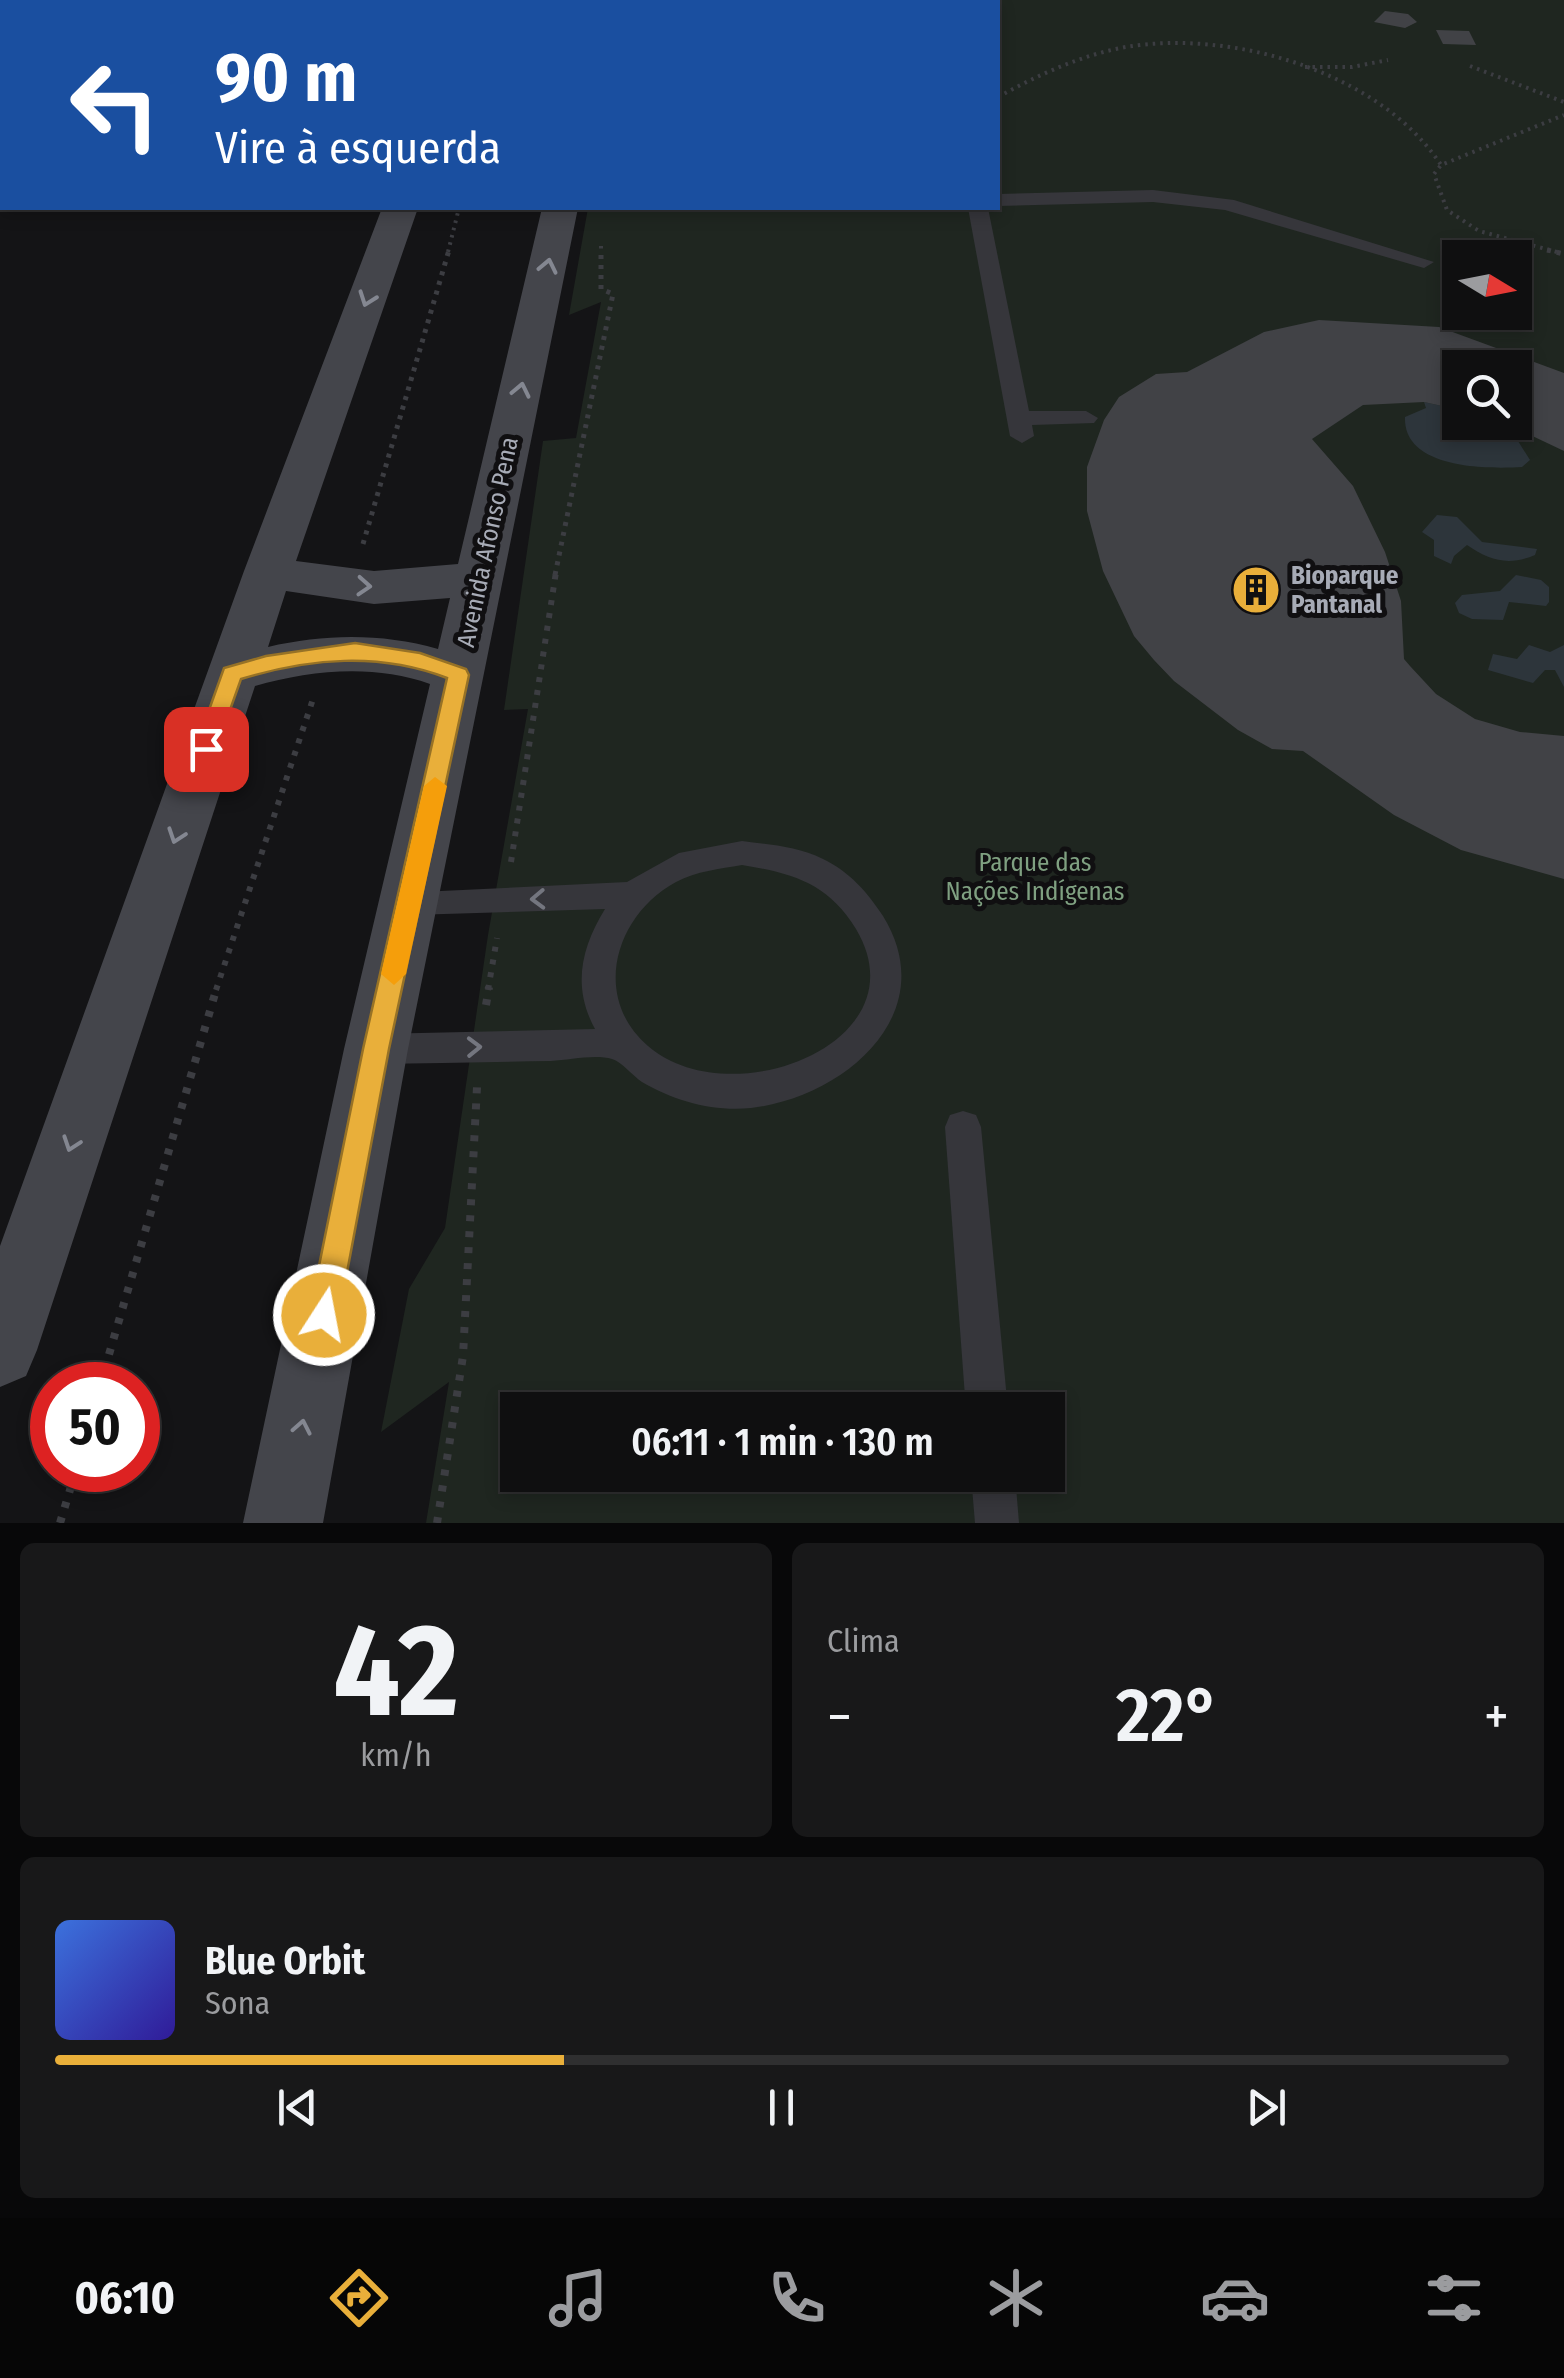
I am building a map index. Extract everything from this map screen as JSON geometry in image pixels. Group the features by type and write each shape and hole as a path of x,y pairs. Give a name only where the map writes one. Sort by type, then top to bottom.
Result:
{"main road":[{"path":"0,1350 268,571 399,210"},
{"name":"Avenida Afonso Pena","path":"284,1523 376,1049 480,574 580,224"},
{"path":"268,571 351,585 436,586 480,574"},
{"path":"232,674 328,652 387,653 458,675"}],"lane":[{"path":"1000,200 1153,196 1227,204 1424,262"},
{"path":"978,210 1021,427 1086,418"},
{"path":"742,853 795,861 840,884 872,921 886,966 878,1014 847,1055 797,1085 738,1096 678,1086 622,1044 602,1014 594,968 610,922 635,895 690,862 742,853"},
{"path":"411,902 635,895"},
{"path":"376,1049 622,1044"},
{"path":"963,1127 985,1392"},
{"path":"995,1492 998,1523"}],"path":[{"path":"1000,96 1050,67 1129,46 1188,44 1252,52 1354,88 1416,130 1441,165"},
{"path":"1298,67 1352,67 1388,60"},
{"path":"1470,66 1564,102"},
{"path":"1564,115 1441,165 1434,174 1447,210 1478,232 1564,254"},
{"path":"351,585 433,312 458,210"},
{"path":"520,819 557,564 613,294 601,288 580,224"},
{"path":"107,1362 204,1027 328,652"},
{"path":"437,1523 463,1356"},
{"path":"60,1523 69,1492"}],"green space":[{"name":"Parque das Nações Indígenas","path":"1000,0 1564,0 1564,1523 426,1523 449,1382 381,1432 409,1289 445,1228 488,935 528,709 504,710 543,441 576,438 601,302 569,315 588,210 1000,210"}],"shaded area":[{"path":"1424,402 1442,406 1442,440 1517,440 1530,460 1522,467 1490,467 1433,457 1408,434 1405,417 1426,408"},
{"path":"1437,515 1457,517 1482,542 1537,549 1535,555 1500,560 1467,545 1451,564 1434,556 1434,540 1422,532"},
{"path":"1516,575 1541,580 1549,587 1546,606 1509,602 1503,620 1472,619 1459,613 1455,603 1462,595 1500,591"},
{"path":"1529,645 1550,652 1564,645 1564,687 1555,670 1545,670 1533,683 1488,670 1493,654 1517,659"}],"building":[{"path":"1385,11 1408,14 1417,22 1405,28 1374,22"},
{"path":"1436,30 1469,31 1476,45 1443,44"},
{"name":"Bioparque Pantanal","path":"1319,320 1439,327 1502,350 1442,350 1442,406 1424,402 1363,405 1312,439 1353,486 1385,552 1401,601 1404,659 1436,694 1475,719 1520,732 1564,736 1564,879 1461,850 1394,815 1303,751 1272,749 1238,730 1174,681 1134,636 1103,571 1087,511 1087,467 1104,420 1119,397 1156,374 1187,372 1264,332"},
{"name":"Bioparque Pantanal","path":"1532,361 1564,373 1564,451 1532,436"}],"slow traffic":[{"path":"394,974 435,786"}],"place":[{"name":"Bioparque Pantanal","path":"1256,590"}],"route":[{"path":"206,749 232,674 266,664 355,650 420,660 458,675 376,1049 324,1315"}]}
